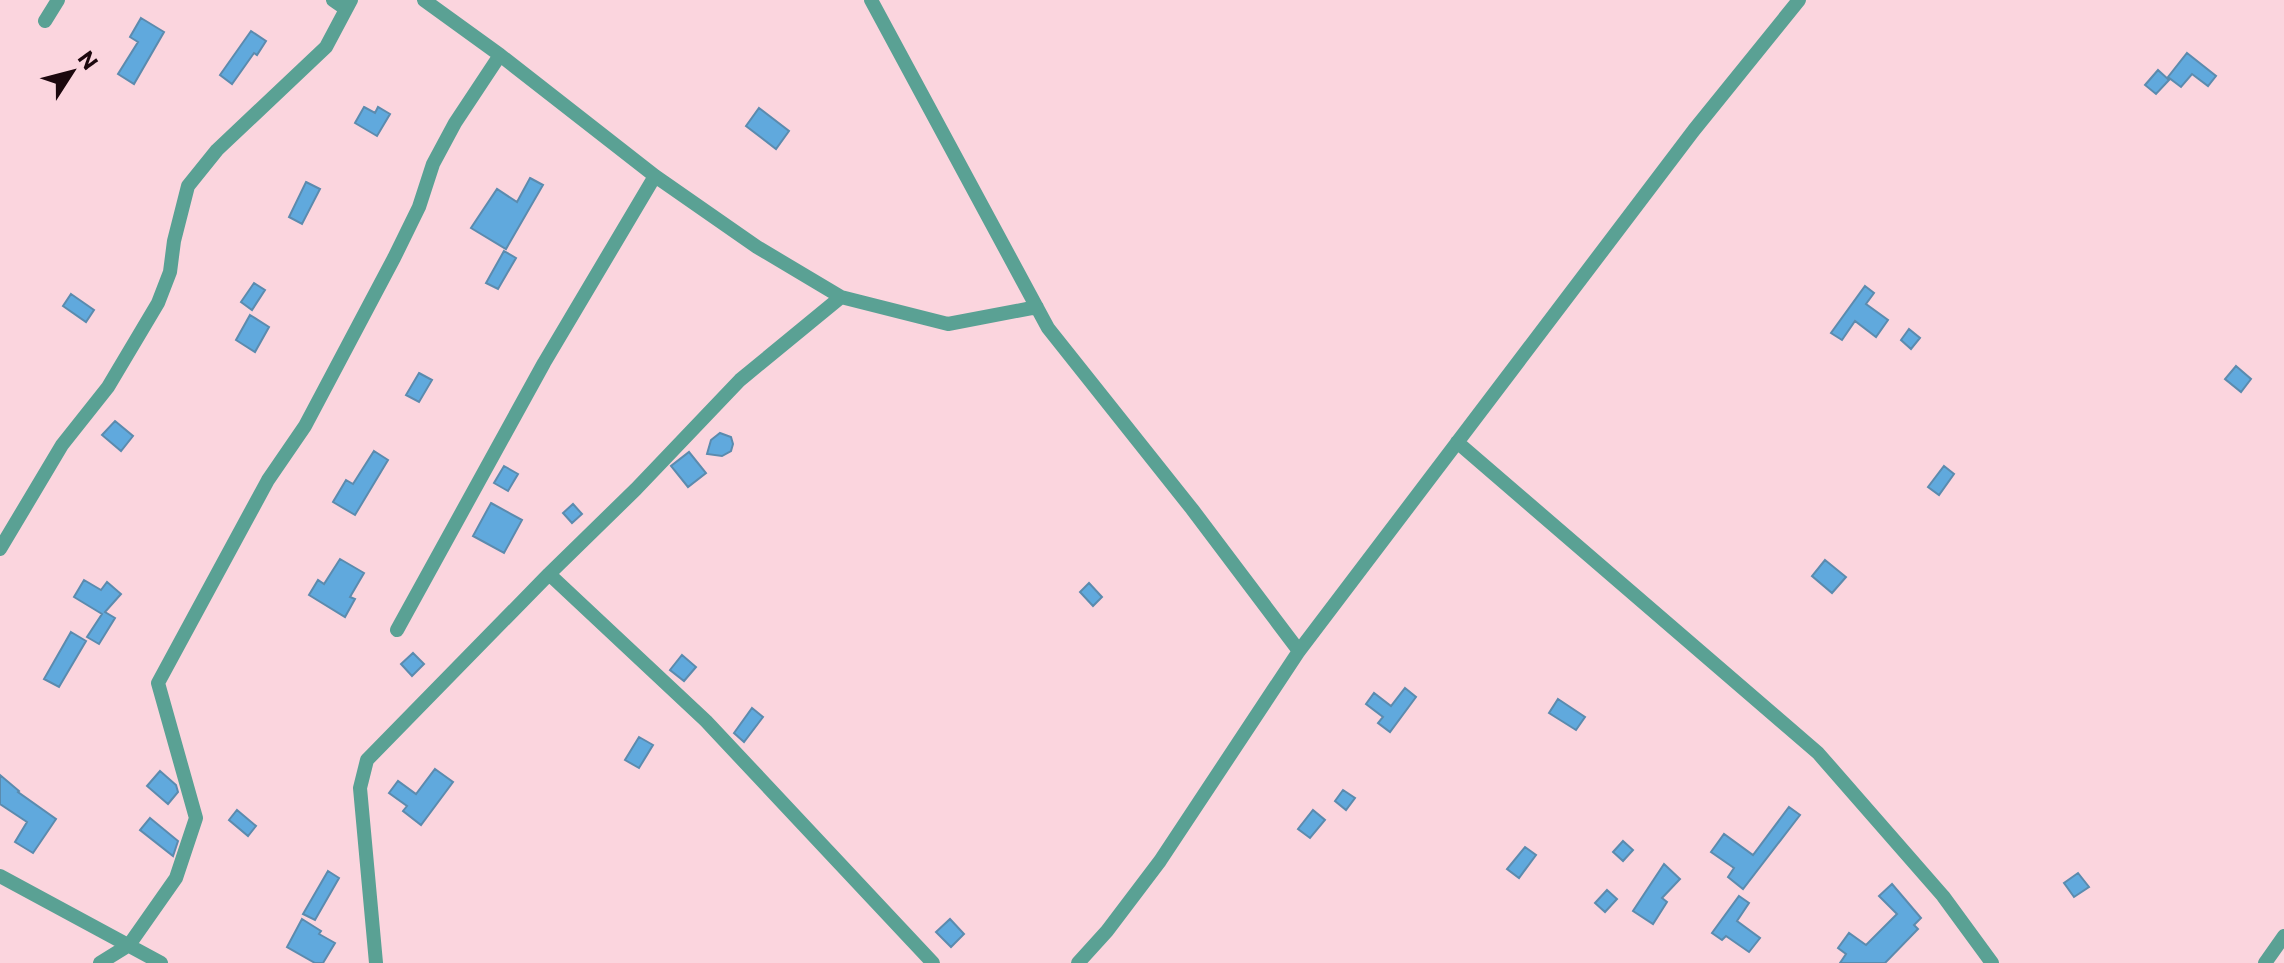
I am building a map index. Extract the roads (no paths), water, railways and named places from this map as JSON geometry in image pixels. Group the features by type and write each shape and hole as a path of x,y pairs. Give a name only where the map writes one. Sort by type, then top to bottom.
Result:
{"street":[{"path":"45,21 58,0"},
{"path":"0,549 62,445 108,387 158,303 170,272 174,241 188,186 217,150 326,47 349,4 333,0"},
{"path":"424,0 655,176 757,247 841,297 948,324 1037,307"},
{"path":"871,0 1048,328 1192,509 1299,651"},
{"path":"1078,963 1107,931 1160,861 1299,651 1694,130 1799,0"},
{"path":"100,963 129,945 176,878 196,818 158,683 268,480 305,426 394,258 419,207 433,164 455,123 500,55"},
{"path":"397,630 544,363 655,176"},
{"path":"376,963 360,788 367,760 740,380 841,297"},
{"path":"1457,442 1818,753 1943,896 1992,963"},
{"path":"549,574 706,721 933,963"},
{"path":"0,876 161,963"},
{"path":"2265,963 2284,936"}]}
